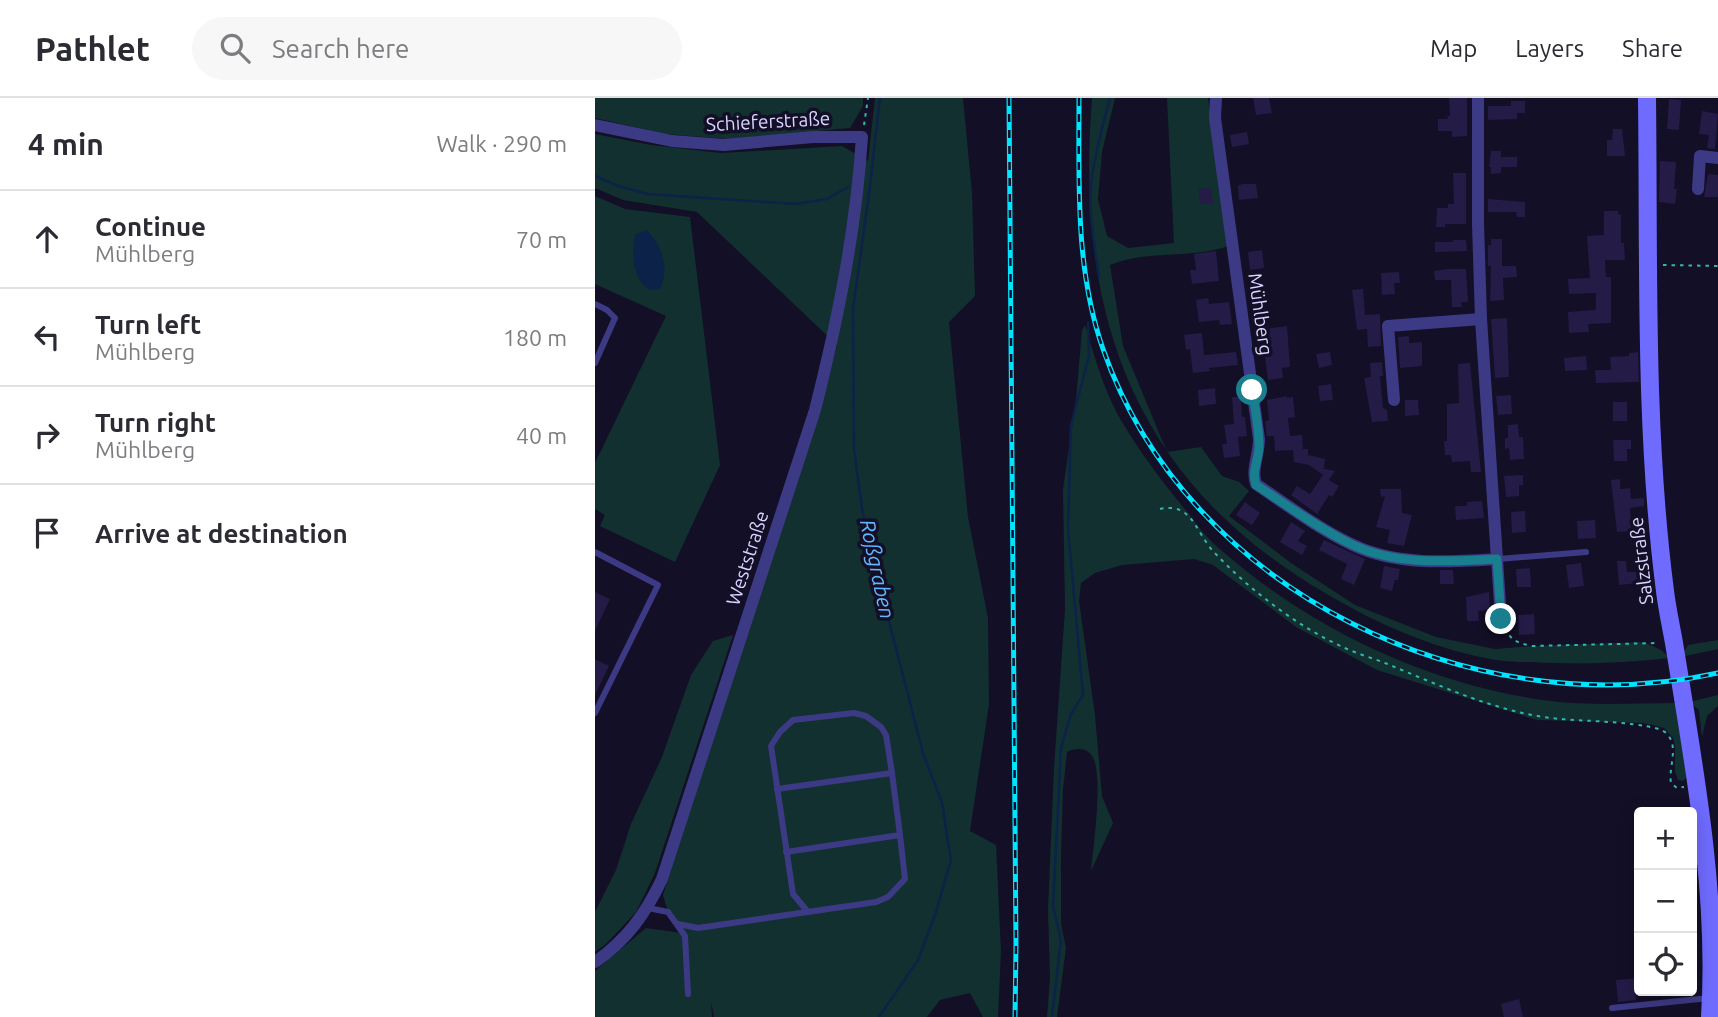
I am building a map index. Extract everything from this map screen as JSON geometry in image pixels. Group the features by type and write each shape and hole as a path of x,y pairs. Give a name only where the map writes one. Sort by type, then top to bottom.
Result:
{"street":[{"name":"Mühlberg","path":"1216,98 1215,118 1259,439 1254,473 1256,485 1355,546 1421,561 1497,559"},
{"path":"1478,98 1481,319 1501,619"},
{"name":"Salzstraße","path":"1647,98 1654,482 1665,592 1705,843 1713,952 1710,1017"},
{"name":"Schieferstraße","path":"595,125 672,141 724,145 813,137 862,137"},
{"name":"Weststraße","path":"595,962 639,922 662,879 815,410 834,337 848,265 862,137"},
{"path":"1698,189 1700,156 1718,158"},
{"path":"1394,400 1388,326 1481,319"}],"lane":[{"path":"595,304 615,318 595,363"},
{"path":"595,552 658,585 595,713"},
{"name":"Mühlberg","path":"1497,559 1586,552"},
{"path":"678,924 698,928 809,912 876,902 894,892 905,878 886,735 881,727 866,716 842,713 793,720 780,732 771,746 793,894 809,912"},
{"path":"777,789 892,773"},
{"path":"786,852 900,835"},
{"path":"648,908 669,912 685,936 688,994"},
{"path":"1612,1008 1711,998"}],"path":[{"path":"862,137 868,98"},
{"path":"1648,265 1718,265"},
{"path":"1160,509 1170,506 1180,509 1190,517 1212,550 1247,582 1301,624 1344,648 1461,694 1537,717 1644,725 1663,730 1671,740 1674,754 1671,783 1677,788 1683,788 1696,780"},
{"path":"1501,619 1509,637 1532,646 1644,642 1675,650"}],"green space":[{"path":"595,98 863,98 863,106 850,128 730,139 664,134 595,118"},
{"path":"875,98 963,98 972,193 975,296 949,322 968,517 988,618 989,704 970,831 996,845 1001,951 998,1017 983,1017 970,993 940,1000 927,1017 714,1017 711,1002 712,1017 595,1017 595,971 646,928 682,933 668,912 663,895 822,404 837,345 697,212 623,200 595,188 595,134 651,145 721,153 842,146 868,161"},
{"path":"1092,98 1115,98 1102,152 1098,199 1107,236 1128,248 1174,243 1167,98 1208,98 1231,245 1201,252 1140,257 1110,265 1123,346 1165,448 1130,384 1107,319 1094,250 1089,176"},
{"path":"595,196 625,209 690,217 720,465 675,562 600,526 605,515 595,509 595,463 666,316 595,284"},
{"path":"1085,325 1108,393 1134,441 1203,533 1249,573 1327,625 1369,647 1458,681 1504,693 1566,703 1677,703 1687,777 1683,781 1678,780 1673,738 1664,728 1644,723 1537,720 1377,670 1296,627 1213,565 1194,559 1122,565 1095,573 1081,583 1079,601 1095,715 1102,796 1113,823 1091,871 1097,812 1095,765 1087,751 1077,749 1067,752 1061,854 1061,924 1066,948 1057,1017 1047,1017 1054,768 1065,609 1063,489 1076,400 1082,330"},
{"path":"1201,447 1222,476 1239,482 1249,491 1229,516 1291,563 1355,605 1436,637 1495,649 1644,642 1670,658 1584,663 1505,661 1451,650 1407,634 1325,593 1259,548 1205,498 1168,452"},
{"path":"733,635 655,873 636,912 595,952 595,912 616,870 631,824 662,757 691,675 713,641"},
{"path":"1718,640 1718,649 1681,657 1688,645"},
{"path":"1718,695 1718,706 1707,716 1702,737 1699,710 1689,702"}],"water":[{"path":"647,230 657,243 663,258 664,273 660,289 649,290 639,278 634,265 635,234"}],"building":[{"path":"1253,98 1269,98 1272,113 1256,115"},
{"path":"1449,98 1467,98 1467,136 1452,137 1452,131 1438,131 1438,119 1448,119 1447,116 1450,116"},
{"path":"1669,99 1681,100 1679,130 1667,129"},
{"path":"1511,101 1525,101 1525,113 1517,113 1517,119 1488,120 1488,106 1511,106"},
{"path":"1702,111 1718,114 1715,149 1707,148 1709,135 1699,134"},
{"path":"1613,129 1622,129 1625,156 1607,156 1607,140 1612,140"},
{"path":"1247,132 1249,144 1232,147 1230,135"},
{"path":"1491,151 1501,151 1501,157 1517,157 1517,167 1501,167 1501,173 1491,174"},
{"path":"1660,161 1676,162 1675,204 1659,202"},
{"path":"1453,173 1466,173 1466,224 1436,227 1437,208 1448,208 1448,204 1454,204"},
{"path":"1708,174 1718,175 1718,197 1704,197"},
{"path":"1256,184 1258,198 1239,200 1238,186"},
{"path":"1211,188 1213,203 1200,204 1199,189"},
{"path":"1488,199 1525,202 1525,217 1517,217 1516,212 1488,212"},
{"path":"1604,211 1618,211 1621,215 1621,243 1624,243 1625,260 1605,260 1606,277 1611,277 1611,323 1588,324 1589,332 1569,333 1568,312 1596,308 1596,293 1569,294 1568,279 1590,278 1587,236 1604,235"},
{"path":"1491,239 1502,239 1502,266 1516,266 1517,277 1503,278 1504,300 1490,301 1491,266 1488,266 1488,245 1491,245"},
{"path":"1466,240 1467,251 1435,252 1435,242"},
{"path":"1262,250 1264,268 1250,270 1248,252"},
{"path":"1216,251 1219,281 1192,284 1190,270 1196,270 1194,254"},
{"path":"1466,269 1468,302 1461,302 1462,307 1452,307 1451,280 1435,280 1434,271"},
{"path":"1399,272 1400,283 1394,283 1395,294 1382,295 1381,273"},
{"path":"1363,289 1365,315 1380,314 1381,346 1368,347 1367,329 1357,330 1352,290"},
{"path":"1208,298 1209,304 1229,302 1232,324 1220,325 1219,320 1199,322 1196,300"},
{"path":"1507,318 1509,377 1495,378 1491,319"},
{"path":"1287,326 1290,367 1282,368 1283,378 1268,380 1264,348 1259,348 1256,330"},
{"path":"1202,333 1204,355 1236,352 1238,365 1209,368 1210,371 1193,373 1190,349 1186,350 1184,335"},
{"path":"1409,336 1409,343 1422,342 1422,366 1400,368 1398,337"},
{"path":"1330,352 1332,365 1319,368 1316,354"},
{"path":"1638,352 1639,382 1596,383 1595,370 1611,370 1610,357 1629,356 1629,353"},
{"path":"1586,356 1587,370 1565,371 1564,358"},
{"path":"1382,362 1383,376 1380,376 1383,408 1387,410 1388,421 1372,422 1364,378 1371,377 1370,363"},
{"path":"1470,363 1481,472 1471,472 1470,461 1452,462 1451,455 1445,455 1447,404 1459,403 1458,364"},
{"path":"1331,384 1333,400 1320,401 1318,386"},
{"path":"1215,388 1216,404 1199,406 1198,390"},
{"path":"1511,395 1512,414 1498,415 1496,396"},
{"path":"1232,397 1241,397 1247,436 1238,437 1240,456 1224,458 1222,444 1227,444 1224,425 1234,424"},
{"path":"1293,397 1295,417 1288,418 1290,436 1302,435 1303,449 1308,449 1308,455 1325,459 1324,468 1321,468 1335,471 1329,480 1339,486 1332,497 1329,495 1317,514 1291,495 1297,486 1310,494 1323,475 1309,465 1294,462 1293,450 1275,451 1274,436 1267,436 1267,400"},
{"path":"1405,400 1418,400 1419,415 1405,416"},
{"path":"1613,402 1627,402 1627,421 1613,421"},
{"path":"1518,424 1519,437 1523,437 1524,459 1510,460 1509,448 1505,449 1505,438 1508,438 1508,425"},
{"path":"1613,440 1631,440 1631,449 1627,449 1627,461 1614,461"},
{"path":"1523,475 1519,496 1506,497 1504,476"},
{"path":"1620,479 1620,489 1630,488 1631,499 1644,498 1644,506 1630,508 1632,531 1617,532 1611,480"},
{"path":"1380,489 1401,489 1402,513 1412,515 1404,546 1387,543 1390,530 1376,527 1385,496 1381,497"},
{"path":"1482,501 1484,518 1456,520 1455,506 1467,506 1467,502"},
{"path":"1245,502 1260,513 1252,525 1236,515"},
{"path":"1525,511 1526,532 1512,533 1511,512"},
{"path":"1595,520 1596,538 1578,539 1577,521"},
{"path":"1291,522 1305,531 1298,541 1307,546 1302,555 1280,542"},
{"path":"1324,540 1365,559 1354,585 1341,579 1347,564 1319,550"},
{"path":"1617,561 1626,561 1627,572 1637,572 1638,583 1619,585"},
{"path":"1581,563 1584,586 1569,588 1566,565"},
{"path":"1384,566 1400,569 1392,591 1380,588"},
{"path":"1530,568 1531,587 1517,587 1516,569"},
{"path":"1440,570 1453,570 1454,584 1440,584"},
{"path":"595,592 610,599 595,631"},
{"path":"1489,592 1490,610 1478,611 1479,621 1467,621 1466,597"},
{"path":"1534,614 1535,634 1519,635 1518,615"},
{"path":"595,659 609,666 595,695"},
{"path":"1634,978 1636,1000 1618,1002 1616,980"},
{"path":"1519,999 1523,1017 1504,1017 1501,1004"}],"waterway":[{"name":"Roßgraben","path":"879,1017 918,960 951,860 942,803 923,753 876,571 862,509 854,449 853,309 880,98"},
{"name":"Roßgraben","path":"1099,277 1090,195 1096,151 1110,98"},
{"path":"595,176 648,194 795,204 827,199 848,187"},
{"name":"Roßgraben","path":"1052,1017 1061,940 1053,906 1061,748 1071,714 1083,695 1068,528 1071,425 1089,356 1088,323"}],"railway":[{"path":"1009,98 1015,1017"},
{"path":"1079,98 1083,257 1087,288 1103,349 1144,435 1201,510 1270,573 1351,623 1438,659 1531,679 1625,685 1718,673"}],"route":[{"path":"1252,390 1259,439 1254,473 1256,485 1355,546 1421,561 1497,559 1501,619"}]}
